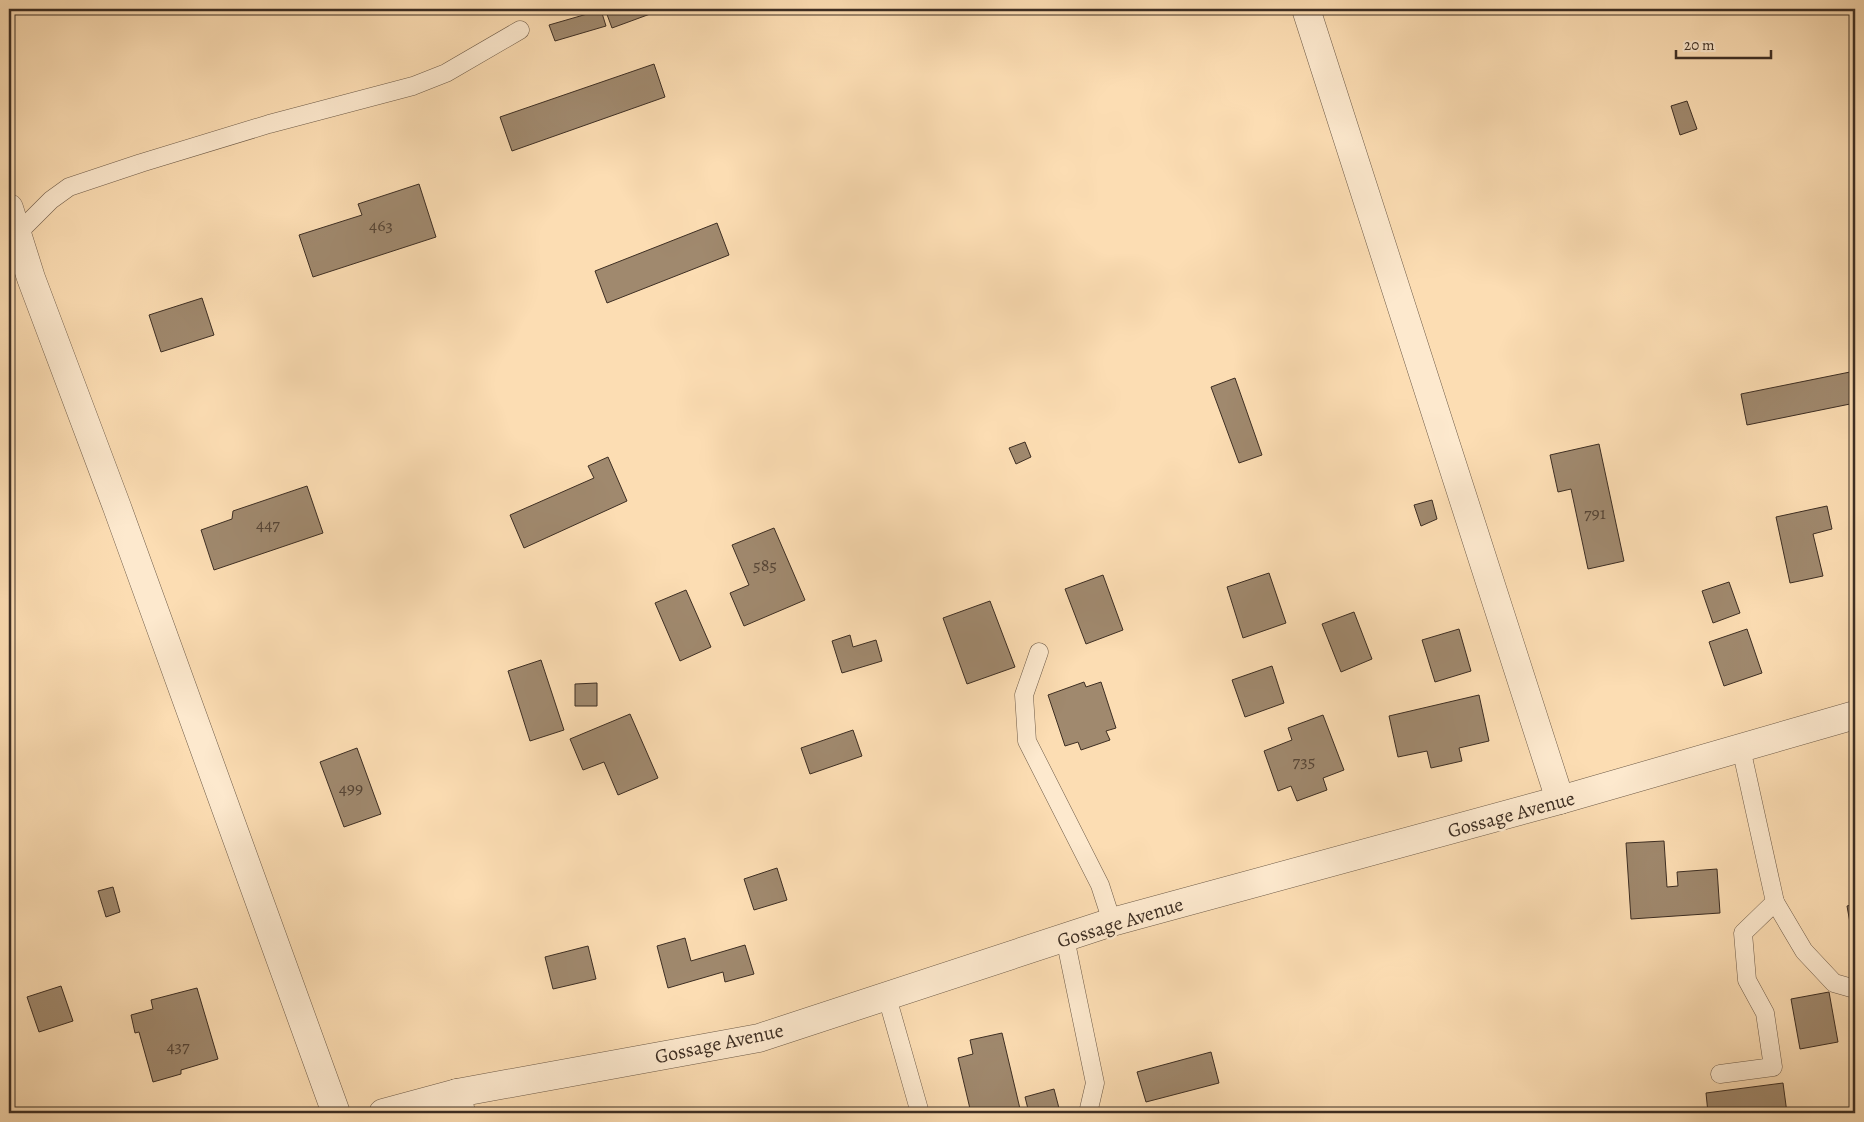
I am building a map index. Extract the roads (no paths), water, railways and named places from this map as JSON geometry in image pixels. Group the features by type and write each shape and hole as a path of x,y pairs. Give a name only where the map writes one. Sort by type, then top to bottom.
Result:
{"street":[{"path":"1306,9 1560,800"},
{"path":"9,208 31,278 114,498 336,1113"},
{"name":"Gossage Avenue","path":"383,1113 459,1103 758,1038 1112,922 1560,800 1855,715"}],"lane":[{"path":"17,234 52,200 69,187 269,124 413,86 446,73 520,30"},
{"path":"1039,652 1024,695 1027,741 1100,885 1112,922"},
{"path":"1742,748 1774,902 1804,952 1834,983 1855,989"},
{"path":"1720,1074 1773,1067 1766,1013 1747,980 1743,932 1774,902"},
{"path":"1065,938 1096,1083 1088,1113"},
{"path":"887,997 920,1113"}]}
